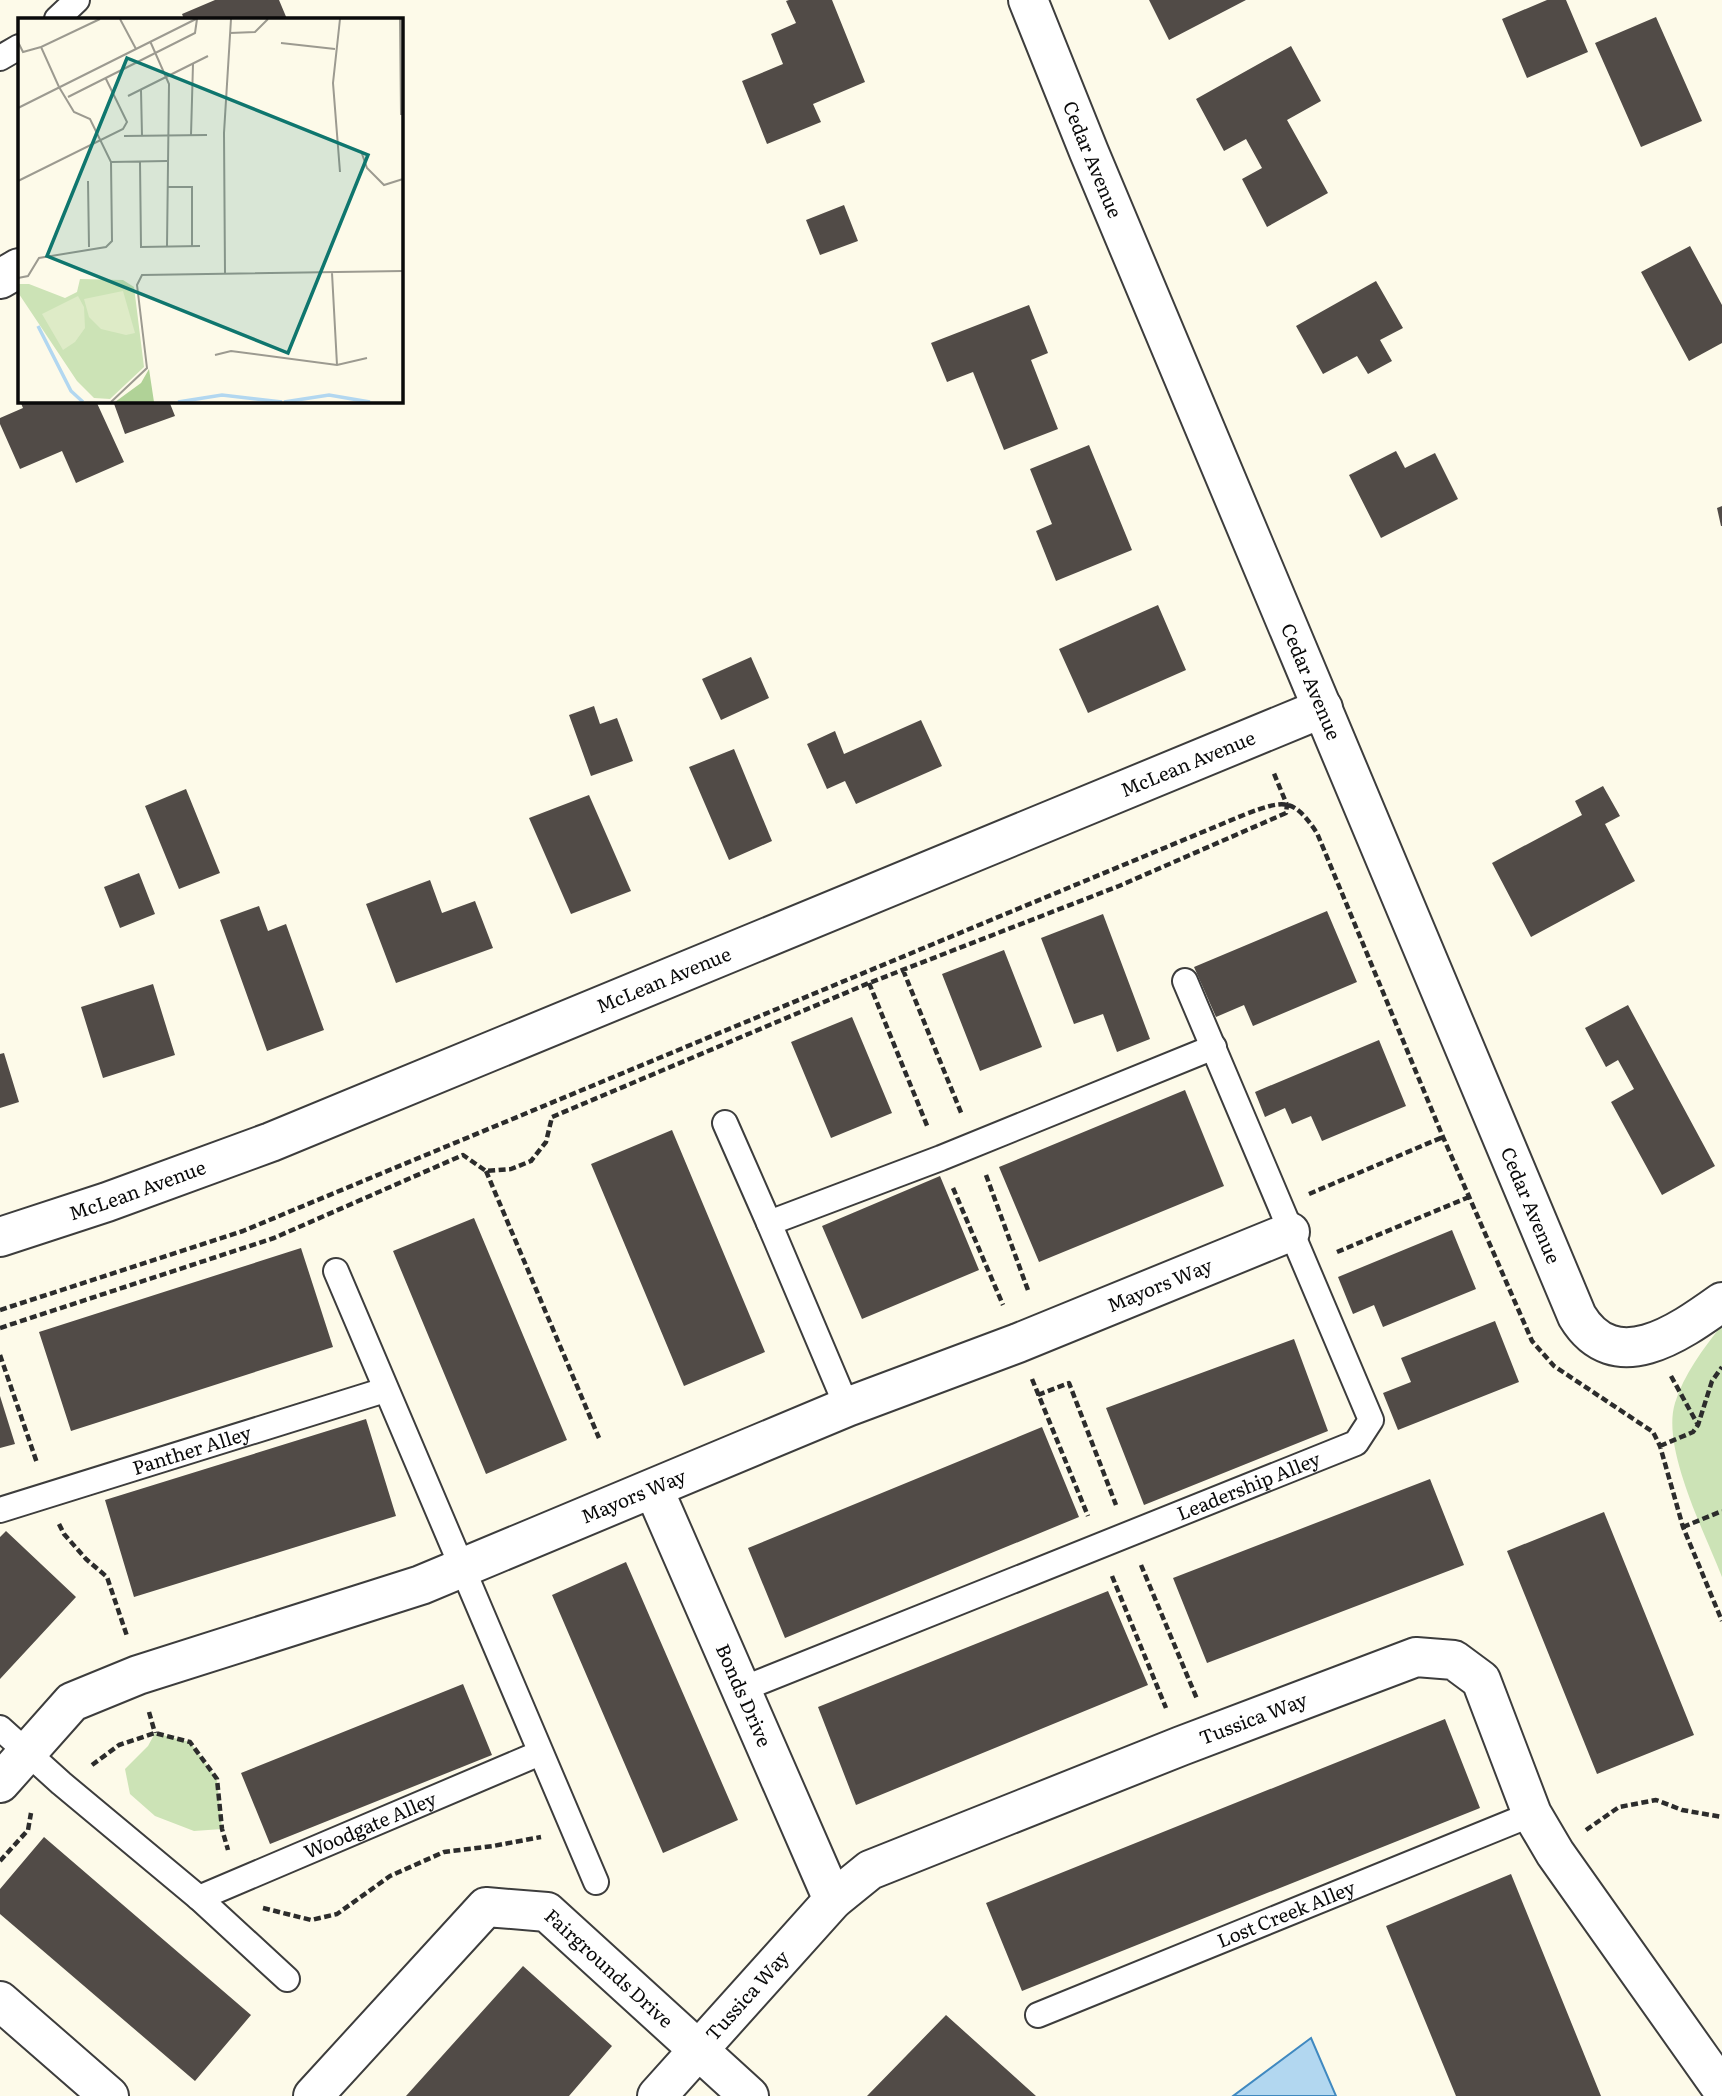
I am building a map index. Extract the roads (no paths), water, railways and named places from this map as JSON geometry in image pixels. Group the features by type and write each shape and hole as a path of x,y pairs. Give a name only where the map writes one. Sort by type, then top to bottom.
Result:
{"street":[{"name":"Cedar Avenue","path":"1028,0 1089,152 1577,1316 1584,1327 1603,1342 1643,1346 1668,1337 1722,1302"},
{"path":"0,279 18,269"},
{"name":"McLean Avenue","path":"0,1237 107,1202 271,1142 1323,708"},
{"name":"Mayors Way","path":"0,1783 13,1741 72,1702 138,1675 421,1585 847,1408 1018,1343 1284,1219"},
{"name":"Bonds Drive","path":"654,1490 833,1900"},
{"name":"Tussica Way","path":"657,2096 833,1900 870,1870 1181,1746 1416,1657 1454,1660 1481,1680 1532,1814 1555,1853 1722,2089"},
{"name":"Fairgrounds Drive","path":"313,2096 486,1907 547,1912 749,2096"},
{"path":"0,2001 109,2096"}],"lane":[{"path":"58,18 77,0"},
{"path":"0,58 18,48"},
{"name":"Leadership Alley","path":"740,1690 1356,1443 1371,1420 1185,981"},
{"path":"769,1223 952,1154 1214,1047"},
{"path":"725,1122 847,1408"},
{"path":"336,1271 596,1882"},
{"name":"Panther Alley","path":"0,1510 385,1390"},
{"path":"13,1741 199,1898 287,1979"},
{"name":"Woodgate Alley","path":"199,1898 540,1753"},
{"name":"Lost Creek Alley","path":"1038,2015 1532,1814"}],"water":[{"path":"1311,2038 1336,2096 1233,2096"}]}
